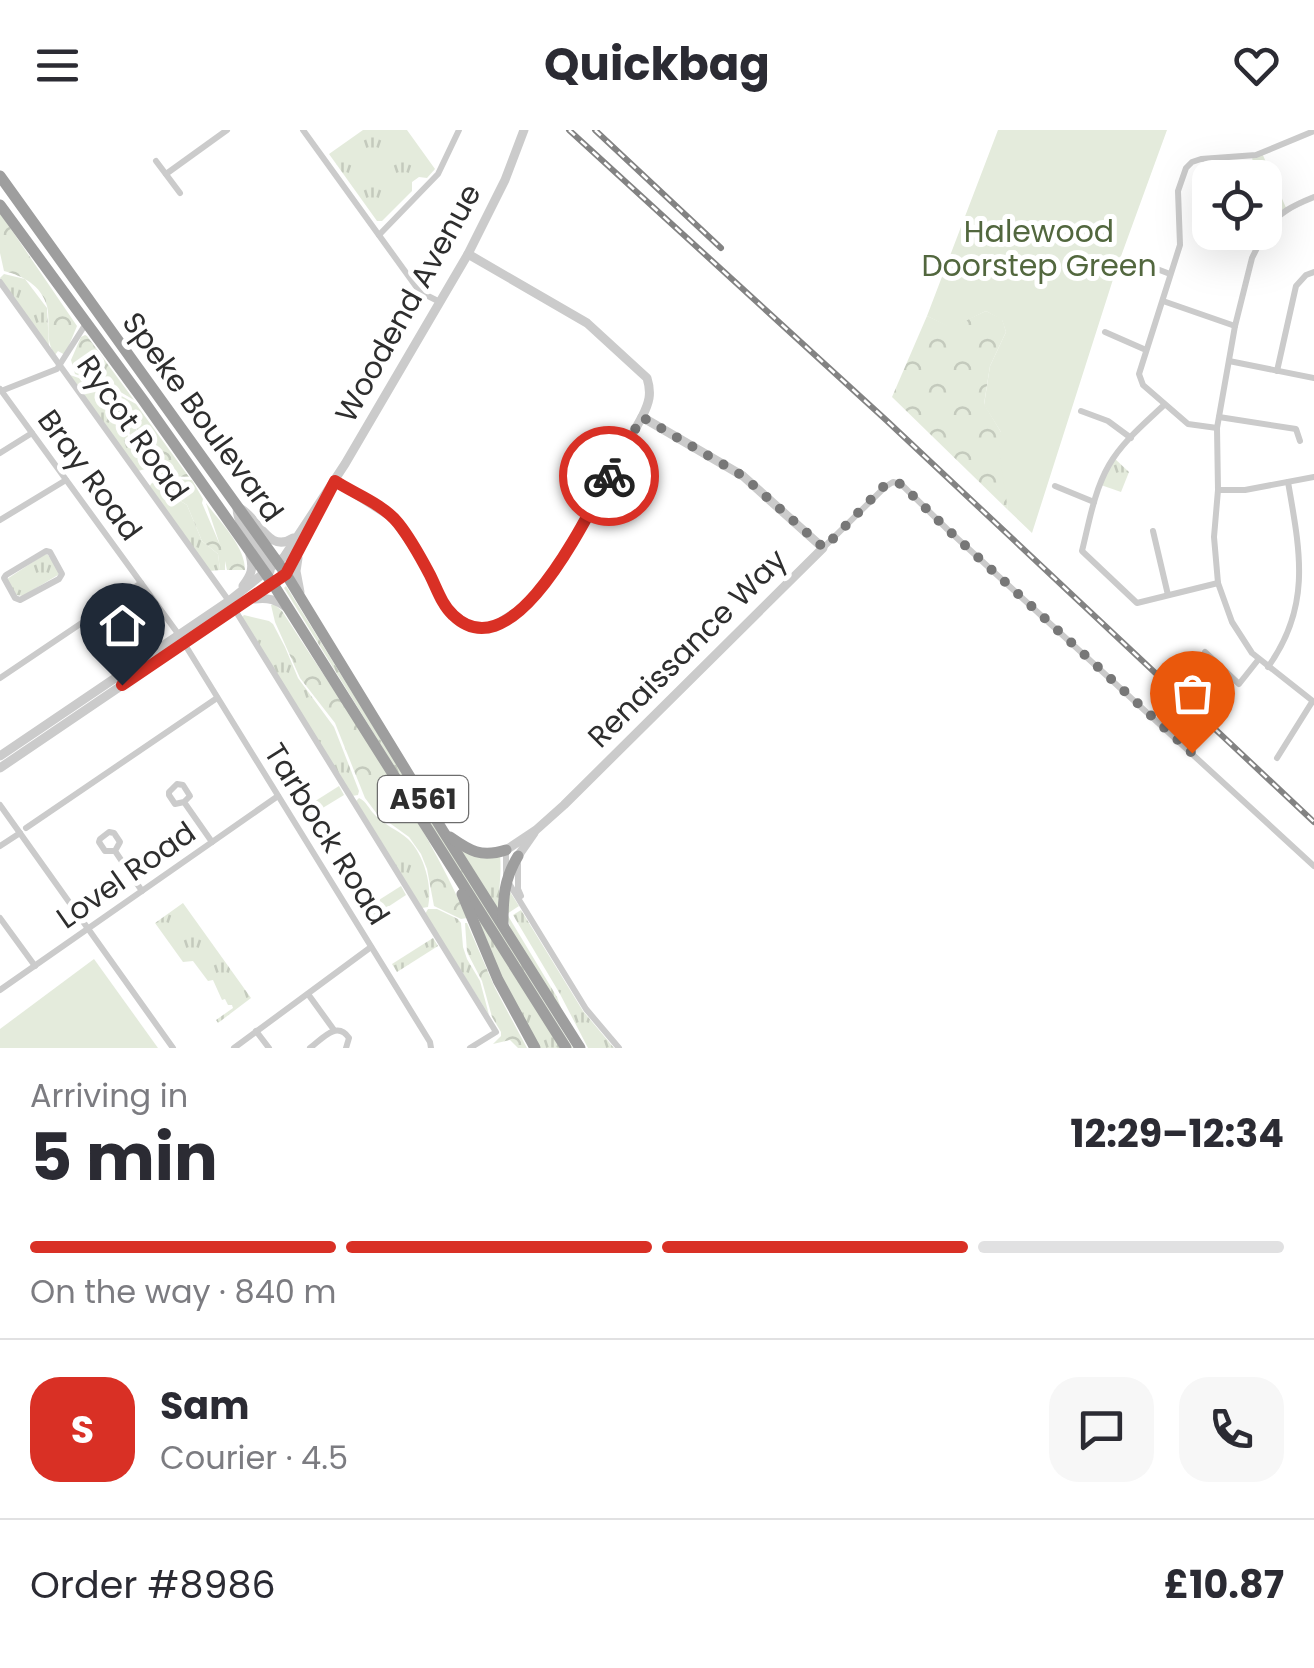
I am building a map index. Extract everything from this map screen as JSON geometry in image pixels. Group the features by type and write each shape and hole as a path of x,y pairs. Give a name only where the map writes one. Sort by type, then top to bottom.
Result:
{"highway":[{"name":"Speke Boulevard","path":"0,176 238,507 275,574 289,610 566,1048"},
{"name":"Speke Boulevard","path":"0,205 248,550 305,606 580,1048"},
{"path":"86,324 100,315"},
{"path":"443,831 480,854 506,850"},
{"path":"504,928 503,893 518,856"},
{"path":"451,868 498,980 535,1048"}],"street":[{"path":"166,174 228,130"},
{"path":"303,130 420,292 440,302"},
{"path":"380,236 438,174 459,130"},
{"name":"Woodend Avenue","path":"275,574 335,481 468,254 505,180 524,130"},
{"path":"1217,428 1188,424 1140,380 1139,374 1180,245 1180,180 1192,162 1256,155 1314,130"},
{"path":"156,161 180,193"},
{"path":"1282,213 1314,197"},
{"path":"1256,250 1235,326 1217,428 1214,537 1218,583 1232,622 1258,660 1313,702 1276,758"},
{"path":"335,481 398,523 454,616 470,626 494,626 521,609 558,567 642,417 650,400 647,378 587,323 468,254"},
{"path":"1130,259 1170,274"},
{"path":"1278,371 1296,286 1314,272"},
{"name":"Rycot Road","path":"0,282 233,602 496,1032 470,1048"},
{"path":"1162,301 1235,326"},
{"path":"0,390 60,365 86,324"},
{"path":"1105,332 1146,350"},
{"path":"1228,361 1314,378"},
{"name":"Bray Road","path":"0,390 181,639"},
{"path":"1164,404 1106,469 1082,551 1136,604 1218,583"},
{"path":"1081,411 1108,422 1131,438"},
{"name":"Renaissance Way","path":"506,850 536,830 824,548 743,476 642,417"},
{"path":"1220,417 1296,428 1300,441"},
{"path":"0,454 32,432"},
{"path":"1218,490 1245,490 1314,476"},
{"path":"0,520 66,480"},
{"path":"1268,667 1288,632 1300,582 1300,555 1288,482"},
{"path":"824,548 884,486 901,484 1314,866"},
{"path":"1055,486 1094,502"},
{"path":"238,507 252,515 277,544 290,542 304,532"},
{"path":"1153,531 1168,594"},
{"path":"304,532 296,571 305,606"},
{"path":"233,602 252,572 248,550"},
{"path":"50,552 62,574 59,578 20,600 10,590 6,575 50,552"},
{"path":"0,768 275,574"},
{"path":"248,601 275,574"},
{"name":"A561","path":"275,574 312,636 312,646"},
{"path":"0,678 140,584"},
{"path":"0,596 10,590"},
{"path":"233,602 264,598 289,610"},
{"path":"0,756 181,639"},
{"name":"Tarbock Road","path":"181,639 431,1048"},
{"path":"1205,652 1239,684 1258,660"},
{"path":"0,846 217,698"},
{"name":"Lovel Road","path":"0,990 278,796"},
{"path":"184,802 212,842"},
{"path":"0,805 25,829 88,929 173,1048"},
{"path":"524,906 518,889 518,856 536,830"},
{"path":"506,850 506,878 586,1008 619,1048"},
{"path":"115,851 142,891"},
{"path":"0,918 35,966"},
{"path":"234,1048 371,947"},
{"path":"308,994 334,1030"},
{"path":"310,1048 334,1030 347,1034 346,1048"},
{"path":"256,1031 269,1048"}],"green space":[{"path":"363,130 407,130 435,169 427,178 419,177 412,182 412,191 382,221 377,221 329,154"},
{"name":"Halewood Doorstep Green","path":"998,130 1167,130 1116,270 1032,533 1008,510 999,451 1001,432 984,405 990,366 1006,332 1002,320 986,311 951,328 927,316"},
{"path":"1262,153 1265,160 1252,160 1252,156"},
{"path":"0,213 77,326 65,355 58,351 55,355 52,349 47,306 40,292 24,279 4,271"},
{"path":"4,274 25,279 47,308 49,347 0,278"},
{"path":"986,311 1002,319 1006,332 990,366 984,404 1001,432 1008,510 892,397 927,316 951,327"},
{"path":"85,335 134,400 75,374 71,360"},
{"path":"70,375 106,390 145,469 138,471"},
{"path":"109,389 136,404 189,477 151,475 149,471 156,462 152,447 143,434 126,423"},
{"path":"113,402 120,407 124,421 149,443 157,457 149,471"},
{"path":"1114,458 1129,472 1121,492 1101,485"},
{"path":"156,478 192,480 220,545 206,503 236,543 245,570 227,570 225,561 225,570 220,570 218,554 202,541 187,505 161,489"},
{"path":"154,480 187,505 202,541 218,554 220,570 210,571 149,487"},
{"path":"45,554 58,575 23,596 16,595 7,579"},
{"path":"286,586 573,1048 568,1048"},
{"path":"274,604 404,799 467,918 434,906 421,854 409,837 377,814 365,798 335,723 300,678 275,622 271,605"},
{"path":"244,615 273,624 298,678 334,727 358,795 352,796"},
{"path":"339,786 344,795 303,820 298,812"},
{"path":"359,798 419,853 428,881 428,907 422,908 356,801"},
{"path":"457,848 500,855 499,910"},
{"path":"505,884 519,906 507,914 563,1013 511,930 505,910"},
{"path":"401,886 406,895 365,922 360,912"},
{"path":"466,896 560,1048 539,1048 514,1005"},
{"path":"183,903 251,998 218,1023 216,1020 232,1005 222,1000 213,980 208,981 193,961 183,962 155,923"},
{"path":"428,909 437,909 461,923 463,947 480,981 489,1015 425,914"},
{"path":"521,910 583,1011 614,1048 588,1048 513,915"},
{"path":"465,923 527,1048 518,1048 510,1040 493,1044 501,1032 467,952"},
{"path":"433,938 438,946 397,972 392,964"},
{"path":"94,959 158,1048 0,1048 0,1029"}],"railway":[{"path":"569,130 886,420 1314,822"},
{"path":"595,130 721,248"}],"way so far":[{"path":"609,476 642,417 743,476 824,548 884,486 901,484 1192,753"}],"route":[{"path":"122,685 286,574 335,481 398,523 454,616 482,628 505,621 537,594 558,567 609,476"}]}
